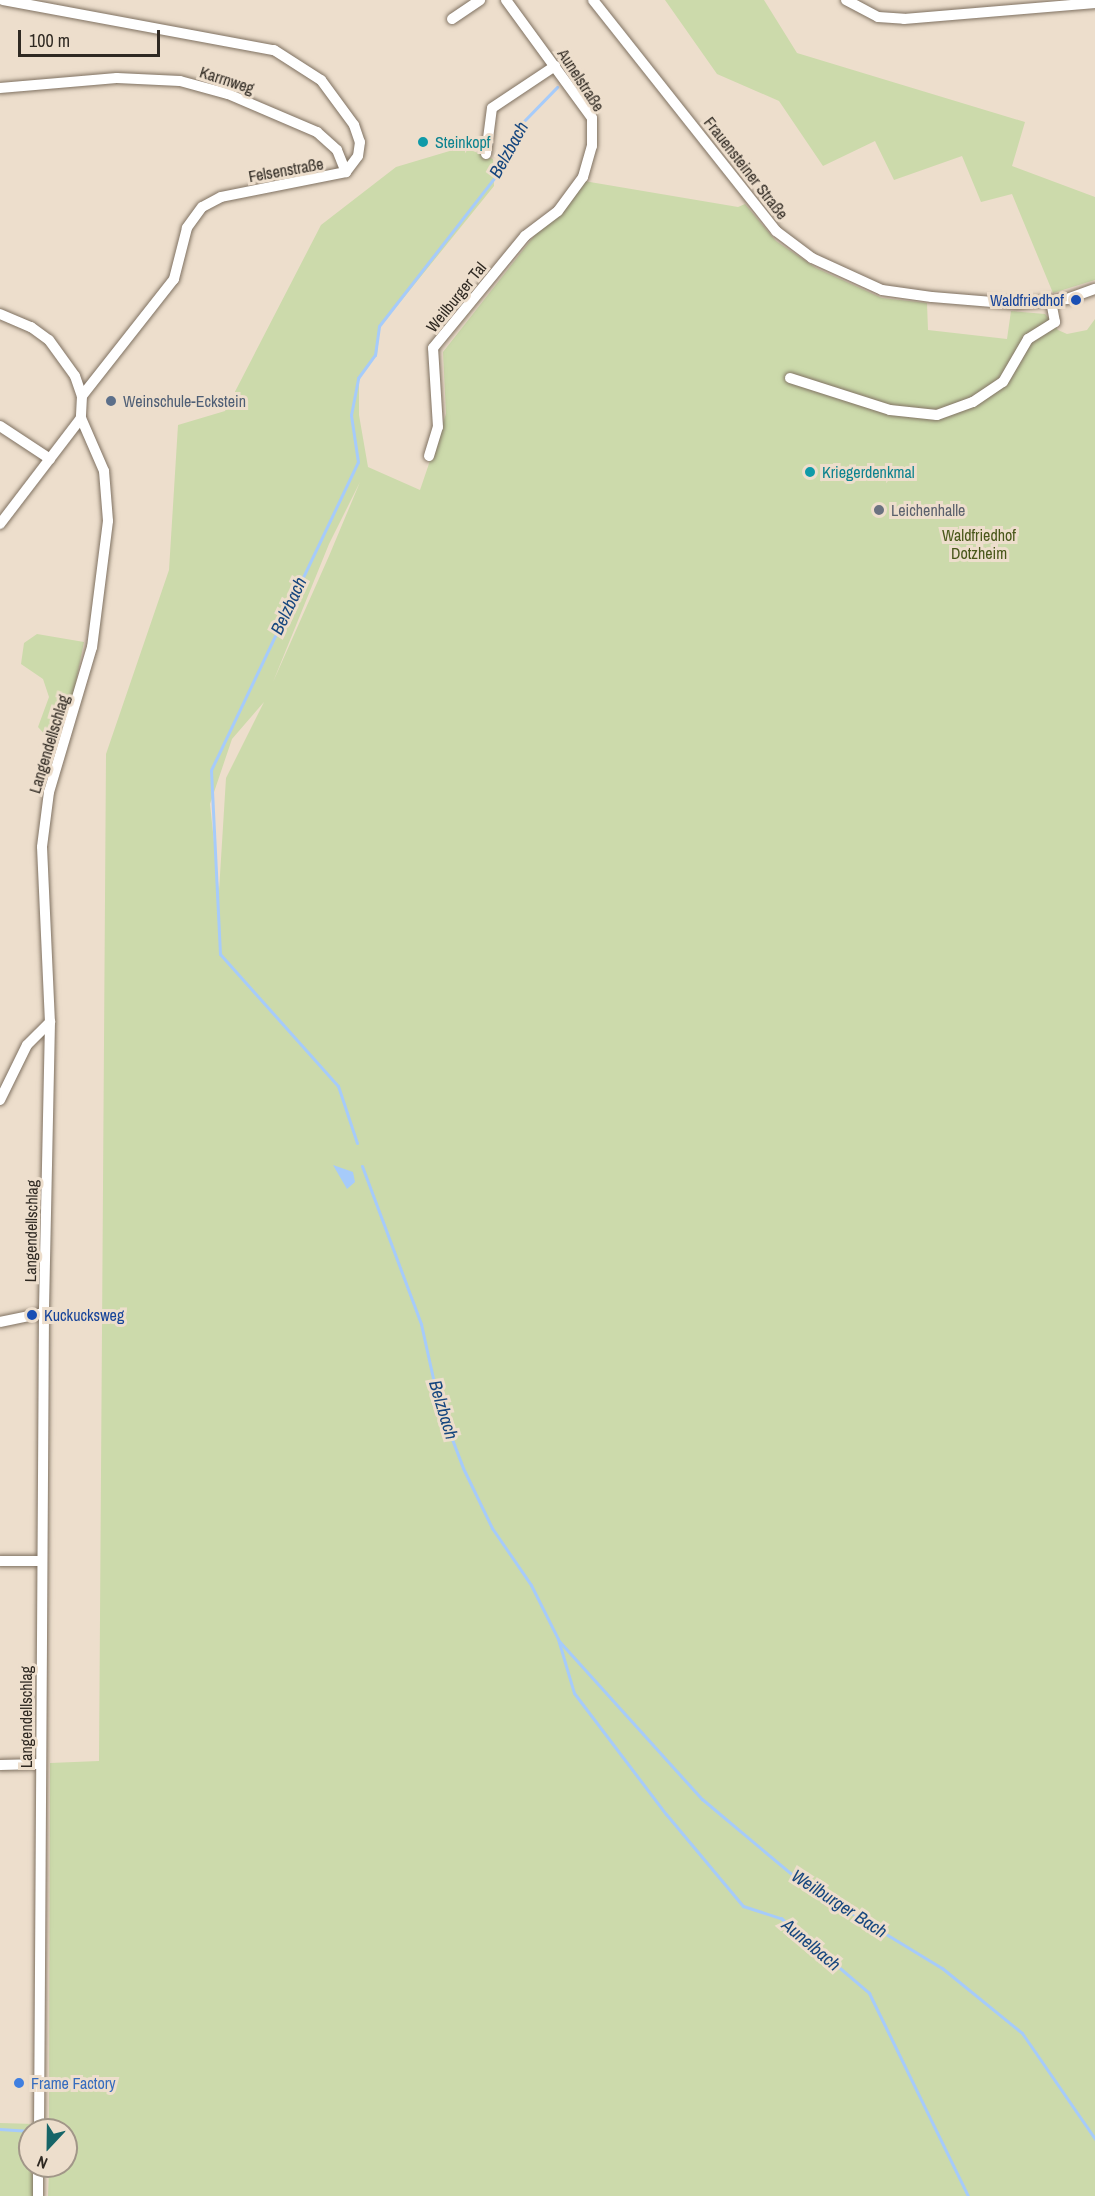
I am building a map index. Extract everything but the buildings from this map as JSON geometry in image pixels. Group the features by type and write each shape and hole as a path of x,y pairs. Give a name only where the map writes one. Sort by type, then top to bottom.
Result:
{"street":[{"name":"Felsenstraße","path":"3,0 274,50 321,80 354,125 360,148 353,165 346,172 221,197 202,207 187,228 174,279 82,396"},
{"path":"452,19 480,0"},
{"name":"Aunelstraße","path":"506,0 592,118 591,146 583,177 558,210 525,236"},
{"name":"Frauensteiner Straße","path":"593,0 776,231 812,258 882,290 988,303 1051,301 1095,290"},
{"path":"846,0 878,17 904,19 1095,3"},
{"path":"486,154 492,108 555,66"},
{"name":"Karrnweg","path":"0,88 117,78 180,81 228,94 317,132 337,150 346,172"},
{"name":"Weilburger Tal","path":"429,456 438,427 433,348 525,236"},
{"path":"790,378 890,410 937,415 973,402 997,388 1010,374 1028,339 1055,322 1051,301"},
{"path":"0,314 31,327 49,340 63,357 82,396 81,418 0,524"},
{"name":"Langendellschlag","path":"39,2118 41,1561 50,1022 43,822 57,761 92,646 108,522 104,471 81,418"},
{"path":"0,426 50,459"},
{"path":"0,1100 27,1045 50,1022"},
{"path":"0,1322 44,1313"},
{"path":"0,1561 41,1561"},
{"path":"0,1765 40,1764"},
{"path":"38,2178 38,2196"}],"green space":[{"path":"665,0 764,0 797,53 1025,122 1012,166 1095,197 1095,280 1053,293 1012,194 981,202 962,156 894,180 875,141 823,166 779,101 717,74"},
{"name":"Waldfriedhof Dotzheim","path":"463,147 493,159 494,186 380,327 377,355 359,379 359,415 368,467 420,490 446,414 443,352 578,180 738,207 745,204 776,241 816,268 882,298 927,303 928,330 1007,339 1011,311 1045,314 1058,330 1067,334 1087,330 1095,319 1095,2196 48,2196 49,2178 78,2178 78,2118 49,2118 50,1763 99,1761 106,754 169,570 178,425 225,411 321,225 396,167","holes":["360,482 273,682 329,544","264,702 226,778 219,891 210,804 232,739"]},
{"path":"37,634 84,642 73,696 56,739 47,737 38,727 49,697 43,679 21,664 24,643"},
{"path":"0,2123 18,2124 18,2178 33,2178 34,2196 0,2196"}],"water":[{"path":"333,1165 353,1172 355,1182 347,1189"}],"waterway":[{"name":"Belzbach","path":"357,1143 338,1086 220,954 211,770 358,462 351,415 358,378 375,355 379,326 503,167 523,122 557,87"},
{"name":"Aunelbach","path":"362,1166 421,1324 439,1405 463,1468 492,1528 531,1585 558,1639 574,1693 666,1814 743,1906 781,1918 869,1993 968,2196"},
{"name":"Weilburger Bach","path":"559,1641 702,1799 802,1883 942,1968 1022,2033 1095,2139"},
{"path":"0,2129 18,2130"}],"place":[{"name":"Steinkopf","path":"423,142"},
{"name":"Waldfriedhof","path":"1076,300"},
{"name":"Weinschule-Eckstein","path":"111,401"},
{"name":"Kriegerdenkmal","path":"810,472"},
{"name":"Leichenhalle","path":"879,510"},
{"name":"Kuckucksweg","path":"32,1315"},
{"name":"Frame Factory","path":"19,2083"}]}
